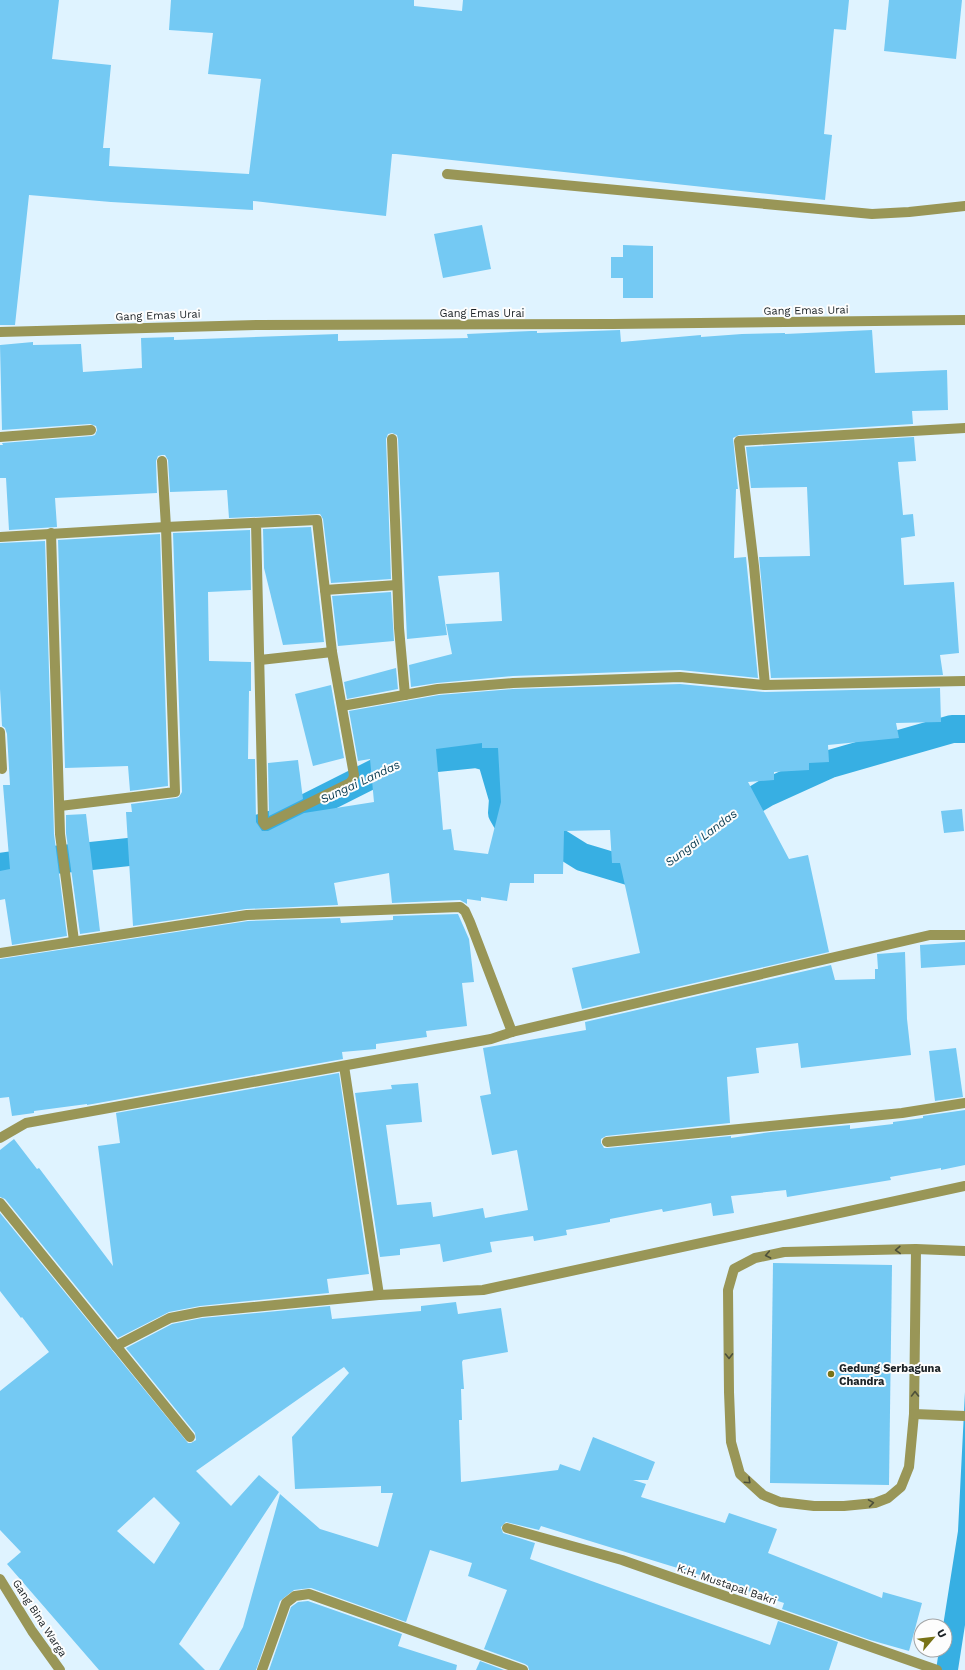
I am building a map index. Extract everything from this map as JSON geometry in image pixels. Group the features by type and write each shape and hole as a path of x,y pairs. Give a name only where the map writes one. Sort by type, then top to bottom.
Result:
{"street":[{"path":"447,174 872,214 910,212 965,206"},
{"name":"Gang Emas Urai","path":"0,332 258,325 613,324 965,320"},
{"path":"765,685 754,566 739,441 965,428"},
{"path":"0,437 91,430"},
{"path":"392,439 399,628 405,695"},
{"path":"60,806 175,793 166,527 162,461"},
{"path":"0,537 52,533 317,520 332,652 354,775 350,783 265,825 263,822 256,523"},
{"path":"52,533 60,834 64,853 74,941"},
{"path":"325,590 397,585"},
{"path":"260,660 332,652"},
{"path":"342,706 438,689 513,683 680,677 765,685 965,681"},
{"path":"0,732 2,769"},
{"path":"0,953 247,915 460,906 465,911 470,922 512,1032"},
{"path":"0,1138 26,1123 491,1039 512,1032 930,935 965,935"},
{"path":"344,1066 379,1295"},
{"path":"608,1142 902,1114 965,1103"},
{"path":"116,1346 170,1318 201,1312 379,1295 483,1290 965,1186"},
{"path":"0,1203 190,1437"},
{"path":"916,1249 914,1414 909,1467 901,1487 888,1498 875,1503 844,1506 814,1506 780,1502 763,1496 740,1474 732,1442 729,1392 728,1290 734,1269 755,1258 784,1252 916,1249 965,1251"},
{"path":"914,1414 965,1416"},
{"name":"K.H. Mustapal Bakri","path":"507,1528 622,1560 937,1670"},
{"name":"Gang Bina Warga","path":"0,1579 32,1631 60,1670"},
{"path":"262,1670 286,1603 295,1596 309,1594 523,1670"}],"water":[{"path":"965,1392 965,1625 958,1670 936,1670 938,1658 953,1658 953,1618 944,1618 958,1531"}],"building":[{"path":"0,0 59,0 52,59 111,65 103,148 110,148 109,166 249,174 261,79 208,74 213,33 169,30 171,0 414,0 414,6 462,11 463,0 849,0 846,30 834,29 824,134 832,135 825,200 396,154 392,154 386,216 253,201 253,210 111,202 29,195 15,325 0,325"},
{"path":"889,0 962,0 956,59 884,51"},
{"path":"482,225 491,269 443,278 434,234"},
{"path":"623,245 653,246 653,298 623,298 623,278 611,278 611,257 623,257"},
{"path":"620,330 621,342 701,335 701,337 742,334 785,334 872,330 875,373 947,370 948,410 912,411 913,424 739,435 733,438 738,489 736,489 734,558 746,557 758,678 680,670 513,676 411,687 409,665 452,654 446,624 502,621 499,572 438,576 447,635 407,639 398,439 397,435 392,433 388,434 386,439 391,579 331,583 323,519 320,514 229,518 227,490 170,492 168,460 165,455 158,456 156,461 157,493 55,498 57,527 9,530 6,478 0,478 0,445 3,445 2,443 92,436 95,435 97,430 96,426 90,424 2,430 0,345 33,342 33,345 81,344 83,372 142,368 141,338 174,337 174,340 338,334 338,341 468,338 467,334 531,331 537,331 537,333"},
{"path":"914,437 916,461 898,462 903,515 913,514 915,536 901,538 904,585 954,582 959,653 940,655 943,675 771,678 759,557 810,556 807,487 751,488 746,447"},
{"path":"311,527 324,642 283,645 264,568 263,529"},
{"path":"250,530 251,590 208,592 209,661 251,662 248,759 255,759 256,822 262,831 268,831 304,813 374,802 370,759 358,761 349,711 439,695 513,689 680,684 765,692 940,688 941,722 896,723 899,738 828,745 829,762 809,763 809,770 774,772 774,780 748,782 789,859 808,855 829,952 582,1009 572,968 640,953 620,863 612,863 610,830 564,831 563,874 534,874 534,883 510,883 507,901 481,897 481,901 467,899 467,904 460,900 392,903 389,873 334,883 338,905 246,909 133,926 126,812 132,812 131,804 176,798 179,797 182,792 173,533","holes":["482,743 482,748 498,748 501,802 488,854 454,850 451,829 443,830 436,749"]},
{"path":"160,534 168,786 130,791 128,766 65,768 58,540"},
{"path":"45,541 54,834 67,936 12,945 5,899 0,900 0,871 10,869 3,785 10,785 7,734 5,728 2,726 0,689 0,543"},
{"path":"391,592 394,641 338,646 332,596"},
{"path":"396,668 398,689 347,699 344,682"},
{"path":"331,685 344,758 313,766 295,694"},
{"path":"298,760 303,799 269,816 268,763"},
{"path":"962,809 964,831 944,833 941,811"},
{"path":"86,814 100,931 80,934 66,833 66,815"},
{"path":"458,914 469,939 474,982 462,983 467,1026 426,1031 427,1037 376,1044 376,1049 342,1052 343,1059 87,1105 34,1111 34,1113 12,1116 9,1097 0,1098 0,959 248,921 340,918 341,923 393,920 393,916"},
{"path":"965,942 965,965 921,968 920,945"},
{"path":"905,952 907,1019 911,1055 801,1068 798,1043 756,1048 759,1073 727,1077 730,1123 606,1136 601,1139 601,1143 604,1148 608,1148 731,1136 731,1138 771,1132 850,1125 850,1129 893,1124 893,1122 923,1118 923,1116 965,1110 965,1165 890,1177 891,1180 787,1197 786,1190 731,1196 734,1213 713,1216 711,1203 663,1212 662,1209 610,1219 610,1222 566,1230 567,1235 534,1241 533,1236 490,1242 492,1252 443,1262 440,1244 400,1249 400,1255 380,1257 355,1093 392,1089 391,1085 418,1083 422,1122 386,1125 397,1205 431,1202 433,1217 483,1208 485,1218 528,1210 517,1150 492,1155 480,1096 491,1094 483,1048 586,1030 585,1022 831,965 835,980 875,979 875,969 878,969 877,954"},
{"path":"956,1048 963,1097 935,1101 929,1051"},
{"path":"339,1073 369,1274 327,1279 329,1293 200,1306 169,1312 118,1338 5,1199 0,1197 0,1150 14,1139 37,1169 39,1168 113,1266 98,1146 120,1143 116,1113"},
{"path":"0,1213 188,1443 191,1443 196,1440 195,1433 126,1348 172,1324 202,1318 330,1306 332,1319 421,1311 421,1306 456,1302 458,1314 501,1308 508,1352 463,1360 462,1362 464,1389 461,1389 462,1420 459,1420 461,1482 558,1470 560,1464 580,1471 593,1437 655,1462 648,1480 633,1480 646,1484 641,1497 725,1523 729,1513 777,1529 768,1553 882,1598 883,1592 922,1603 918,1618 913,1618 913,1636 909,1651 870,1640 782,1609 784,1603 697,1574 541,1526 539,1530 506,1522 501,1527 503,1533 535,1543 530,1559 770,1645 778,1621 838,1642 829,1670 529,1670 528,1666 525,1664 484,1649 507,1590 468,1576 472,1563 430,1550 406,1622 311,1588 294,1590 280,1601 256,1670 219,1670 243,1627 280,1494 320,1529 378,1547 393,1493 381,1493 381,1486 295,1489 292,1437 349,1373 344,1367 196,1471 231,1506 259,1475 279,1492 179,1644 205,1670 99,1670 7,1564 21,1552 0,1530 0,1391 49,1352 22,1317 21,1318 0,1291","holes":["154,1497 180,1523 154,1564 117,1531"]},
{"name":"Gedung Serbaguna Chandra","path":"773,1263 892,1265 889,1485 770,1483"},
{"path":"308,1601 402,1634 398,1646 457,1665 456,1670 269,1670 291,1607 298,1602"},
{"path":"480,1661 504,1670 476,1670"}],"waterway":[{"name":"Sungai Landas","path":"725,818 766,793 830,764 952,729 965,729"},
{"name":"Sungai Landas","path":"223,839 274,824 397,762 476,754 491,758 503,799 502,813 506,820 526,822 582,857 632,872 659,869"},
{"name":"Sungai Landas","path":"0,867 166,848"}],"place":[{"name":"Gedung Serbaguna Chandra","path":"831,1374"}]}
